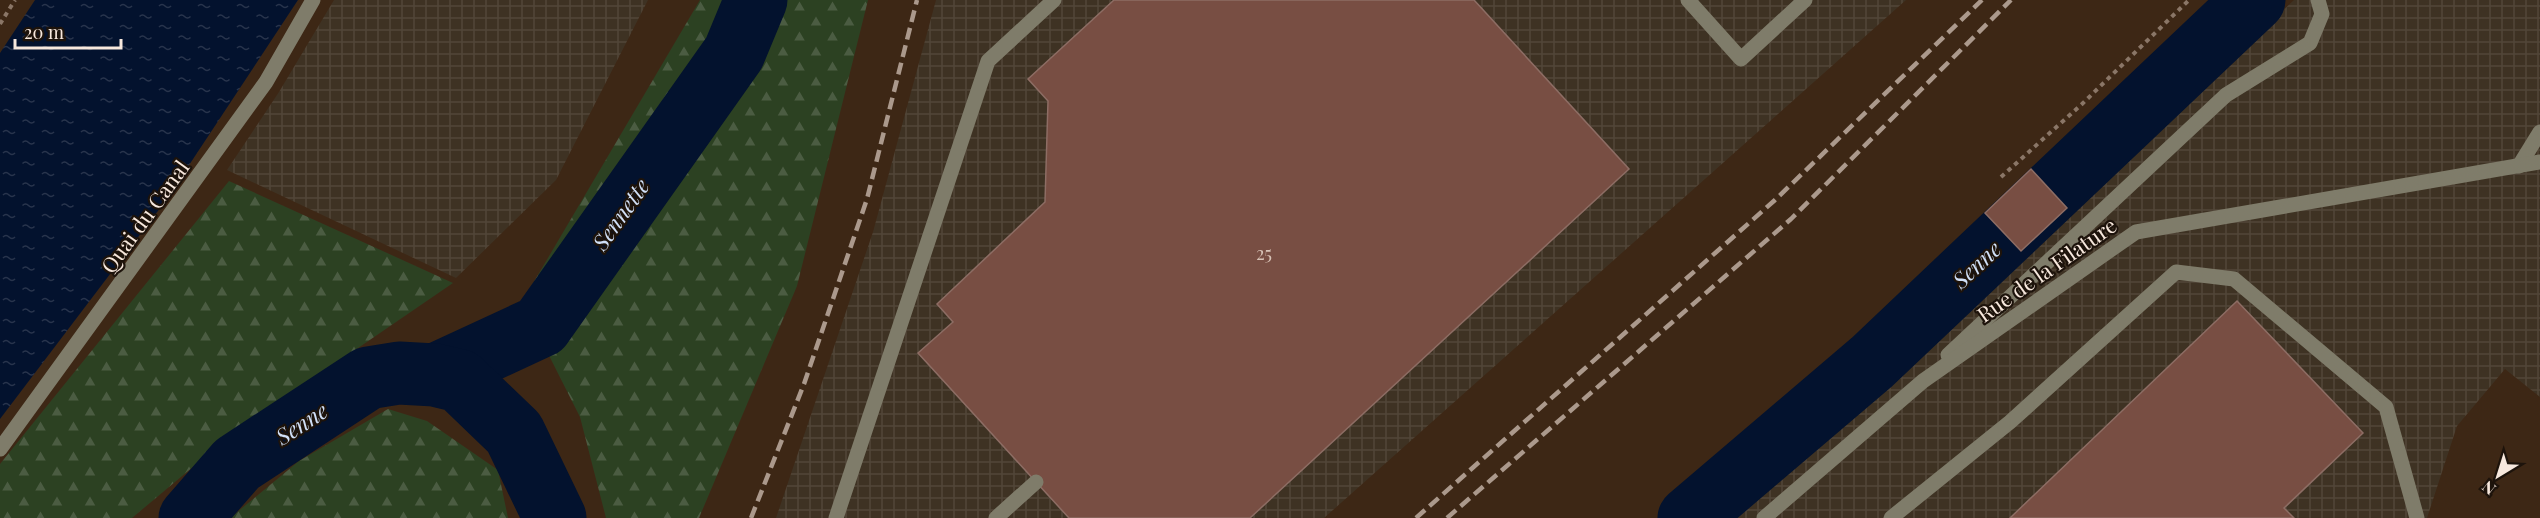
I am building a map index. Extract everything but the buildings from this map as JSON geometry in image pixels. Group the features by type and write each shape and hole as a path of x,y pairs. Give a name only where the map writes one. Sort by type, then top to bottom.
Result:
{"street":[{"name":"Quai du Canal","path":"0,449 266,82 313,0"},
{"path":"836,518 988,61 1053,0"},
{"path":"1688,0 1741,59 1805,0"},
{"path":"1923,381 1957,346 2226,96 2310,43 2322,14 2318,0"},
{"path":"2519,166 2540,132"},
{"name":"Rue de la Filature","path":"1764,518 1923,381 2136,232 2540,162"},
{"path":"1891,518 2010,422 2176,272 2234,279 2386,407 2417,518"},
{"path":"996,518 1036,482"}],"path":[{"path":"0,24 15,0"},
{"path":"2001,177 2082,104 2189,0"}],"shaded area":[{"path":"334,0 648,0 556,180 456,278 227,170 279,92"},
{"path":"936,0 1906,0 1324,518 776,518 873,232"},
{"path":"2294,0 2540,0 2540,397 2505,369 2457,426 2427,518 1722,518 1916,357"}],"green space":[{"path":"700,0 868,0 797,286 699,518 606,518 580,417 522,302"},
{"path":"229,181 453,283 231,435 132,518 0,518 0,464"},
{"path":"388,409 427,421 498,470 508,518 230,518 299,461"}],"water":[{"path":"35,0 298,0 164,203 0,419 0,53"}],"waterway":[{"name":"Sennette","path":"435,375 541,326 734,53 756,0"},
{"name":"Senne","path":"1689,518 1872,362 2254,0"},
{"name":"Senne","path":"190,518 237,464 368,378 399,373 435,375 460,381 514,433 555,518"}],"railway":[{"path":"751,518 804,384 867,199 917,0"},
{"path":"1416,518 1775,200 1982,0"},
{"path":"1447,518 1791,219 2011,0"}]}
